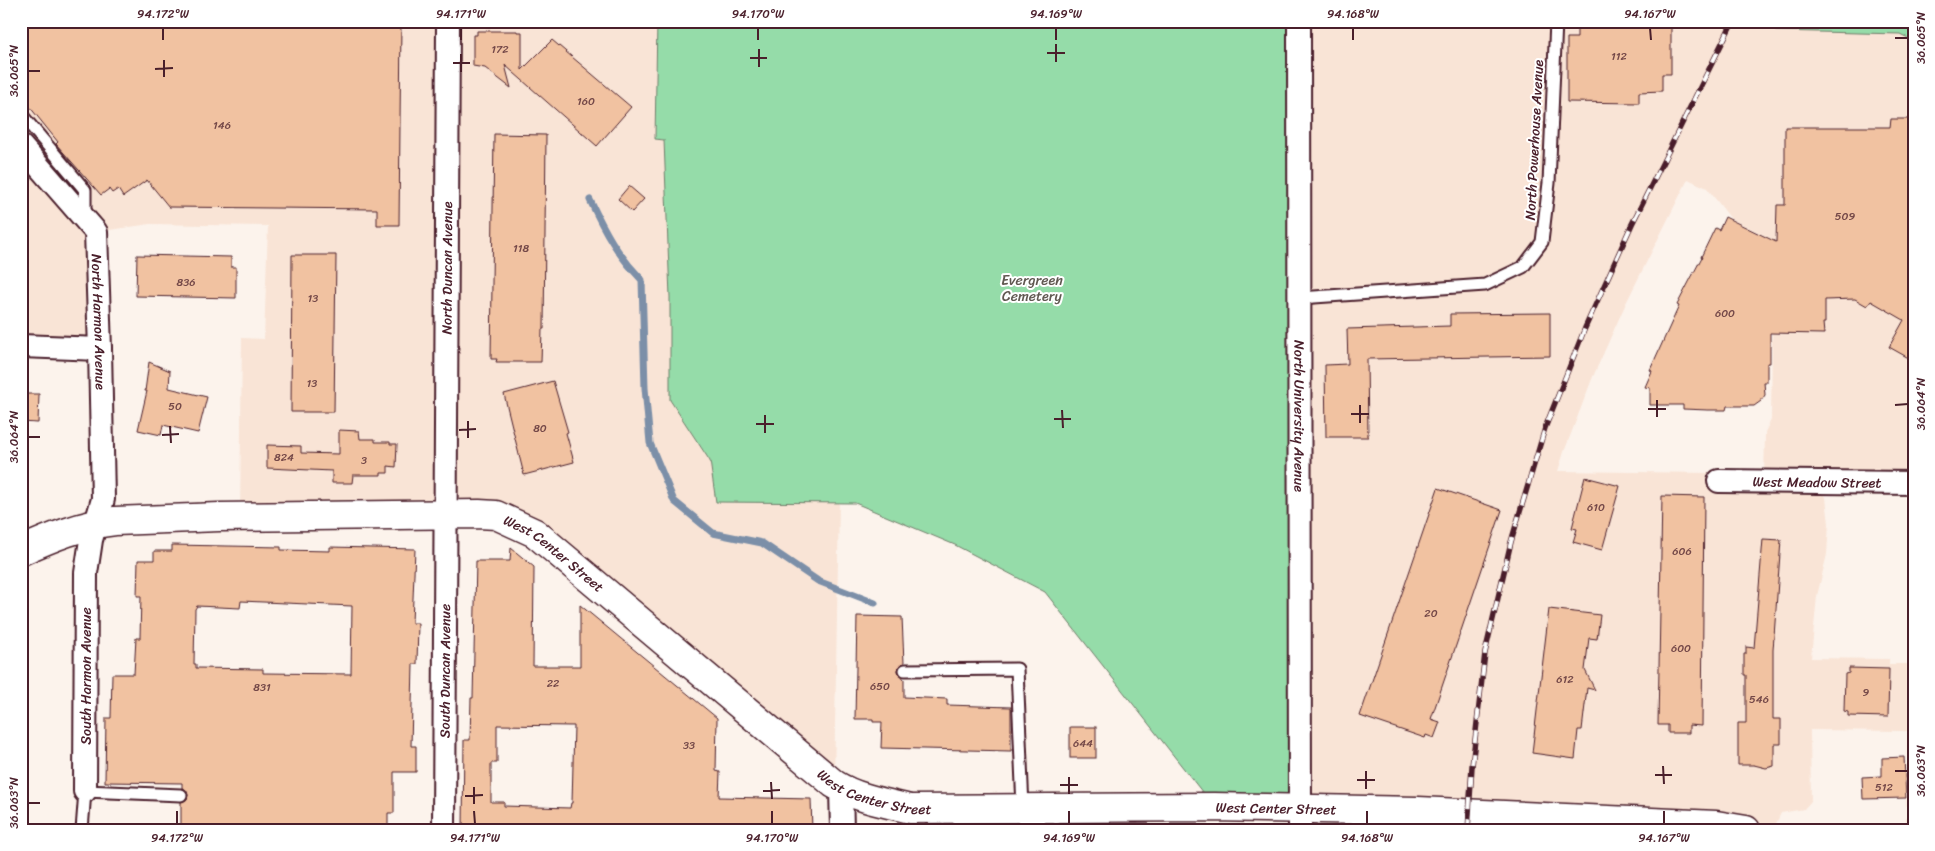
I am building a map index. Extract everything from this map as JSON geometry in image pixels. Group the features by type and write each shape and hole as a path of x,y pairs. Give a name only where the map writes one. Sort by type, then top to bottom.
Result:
{"street":[{"name":"North Duncan Avenue","path":"445,513 448,21"},
{"name":"North University Avenue","path":"1299,21 1300,820"},
{"name":"North Harmon Avenue","path":"21,146 96,232 103,499 96,524"},
{"path":"21,346 100,349"},
{"name":"West Meadow Street","path":"1719,481 1914,483"},
{"name":"West Center Street","path":"21,551 63,532 96,524 149,519 445,513 496,515 535,533 841,789 873,800 911,809 1214,807 1300,820 1418,811 1746,830"},
{"name":"South Duncan Avenue","path":"444,830 445,513"},
{"name":"South Harmon Avenue","path":"85,792 86,573 96,524"},
{"path":"841,789 842,830"}],"lane":[{"name":"North Powerhouse Avenue","path":"1300,298 1485,285 1523,267 1542,242 1549,183 1556,21"},
{"path":"21,114 85,190 84,217"},
{"path":"905,670 1017,669 1023,808"},
{"path":"85,792 181,794"},
{"name":"South Harmon Avenue","path":"82,830 85,792"}],"shaded area":[{"path":"21,21 657,21 655,139 664,140 670,297 670,400 710,461 716,502 839,503 834,784 496,515 240,517 242,338 264,339 268,226 150,224 96,232 100,349 21,346"},
{"path":"1299,21 1914,21 1914,483 1821,482 1826,498 1829,524 1827,554 1817,596 1811,658 1889,659 1889,664 1914,664 1914,830 1906,830 1907,731 1810,730 1811,801 1804,809 1781,813 1773,830 1521,817 1520,830 1417,830 1418,811 1300,810","holes":["1688,179 1707,188 1731,219 1763,235 1763,260 1773,260 1771,420 1765,432 1764,481 1719,481 1711,473 1558,471 1592,379 1626,303"]}],"green space":[{"name":"Evergreen Cemetery","path":"657,21 1299,21 1300,793 1214,807 1045,592 955,545 855,503 716,502 710,461 670,400 670,297 664,140 655,139"},
{"path":"1778,21 1914,21 1914,41 1900,34 1776,31"}],"building":[{"path":"21,21 401,21 399,225 377,225 377,209 169,207 147,180 123,197 118,189 112,193 109,189 101,195 56,144 58,142 21,96"},
{"path":"1577,21 1671,21 1671,74 1662,74 1662,91 1639,92 1639,103 1567,102 1567,38 1577,38"},
{"path":"477,31 522,32 522,70 552,40 631,107 597,146 505,65 511,88 485,68 473,66 473,35 477,35"},
{"path":"1891,119 1914,119 1914,361 1889,347 1904,320 1871,301 1867,306 1855,299 1825,300 1824,334 1770,333 1770,363 1767,363 1767,382 1764,382 1765,395 1754,406 1727,406 1726,410 1708,410 1683,409 1683,405 1650,405 1650,388 1645,387 1652,371 1650,370 1679,306 1677,305 1715,228 1719,230 1725,217 1776,242 1777,205 1785,205 1785,127 1890,127"},
{"path":"494,134 546,135 544,329 542,329 541,362 496,362 497,359 491,359"},
{"path":"629,186 644,199 632,212 618,199"},
{"path":"137,255 231,257 231,267 236,267 236,298 136,296"},
{"path":"292,255 336,255 334,412 291,412"},
{"path":"1550,313 1550,356 1367,359 1368,437 1326,437 1325,365 1348,364 1347,329 1450,326 1450,314"},
{"path":"149,362 170,371 169,388 207,397 198,433 163,425 161,435 138,430 147,391 145,391"},
{"path":"553,381 568,432 566,433 574,462 524,475 504,394"},
{"path":"21,394 39,394 38,423 21,422"},
{"path":"339,430 359,431 360,439 375,439 375,442 397,444 396,467 388,466 388,473 381,473 381,475 353,475 352,483 332,483 332,471 267,468 267,445 301,446 301,453 339,454"},
{"path":"1585,477 1620,486 1602,550 1573,542 1577,529 1572,528"},
{"path":"1438,488 1502,510 1431,719 1440,722 1434,738 1426,735 1425,738 1360,716"},
{"path":"1662,496 1704,497 1702,726 1689,725 1689,733 1668,733 1668,725 1658,725"},
{"path":"1763,539 1781,540 1773,650 1773,719 1781,719 1781,744 1774,744 1774,766 1766,768 1754,765 1738,765 1738,723 1746,723 1744,654 1746,654 1746,647 1754,648"},
{"path":"172,545 281,547 281,550 330,551 330,547 415,549 412,623 418,623 417,664 413,664 411,746 416,746 416,772 394,772 394,813 388,813 388,830 181,830 181,802 187,799 188,795 185,789 182,788 182,783 105,782 106,718 111,718 112,674 134,674 136,638 140,638 141,596 137,596 138,560 154,560 154,551 172,551","holes":["241,601 352,606 351,674 263,673 263,669 196,668 196,664 194,664 195,609 197,606 240,608"]},
{"path":"511,548 534,567 533,666 580,666 580,605 717,718 716,771 720,772 719,797 811,799 812,830 463,830 464,740 470,740 471,698 473,698 476,561 510,561","holes":["497,725 574,726 572,803 570,808 504,806 504,802 491,802 491,763 497,763"]},
{"path":"1549,609 1600,615 1597,639 1589,638 1585,670 1595,690 1587,688 1582,730 1578,730 1575,759 1532,753"},
{"path":"857,616 902,617 904,663 899,666 898,671 904,679 904,697 947,699 947,705 1011,707 1011,751 881,748 882,722 873,722 873,719 855,719"},
{"path":"1849,668 1889,669 1888,717 1848,716 1848,712 1844,711 1845,674 1849,673"},
{"path":"1070,727 1096,727 1096,758 1070,758"},
{"path":"1904,757 1906,798 1863,799 1862,777 1882,776 1882,758"}],"waterway":[{"path":"590,200 612,242 625,261 642,280 645,388 650,443 674,501 713,533 762,543 818,581 875,603"}],"railway":[{"path":"1468,830 1472,766 1485,653 1511,542 1545,428 1585,328 1632,224 1733,21"}]}
